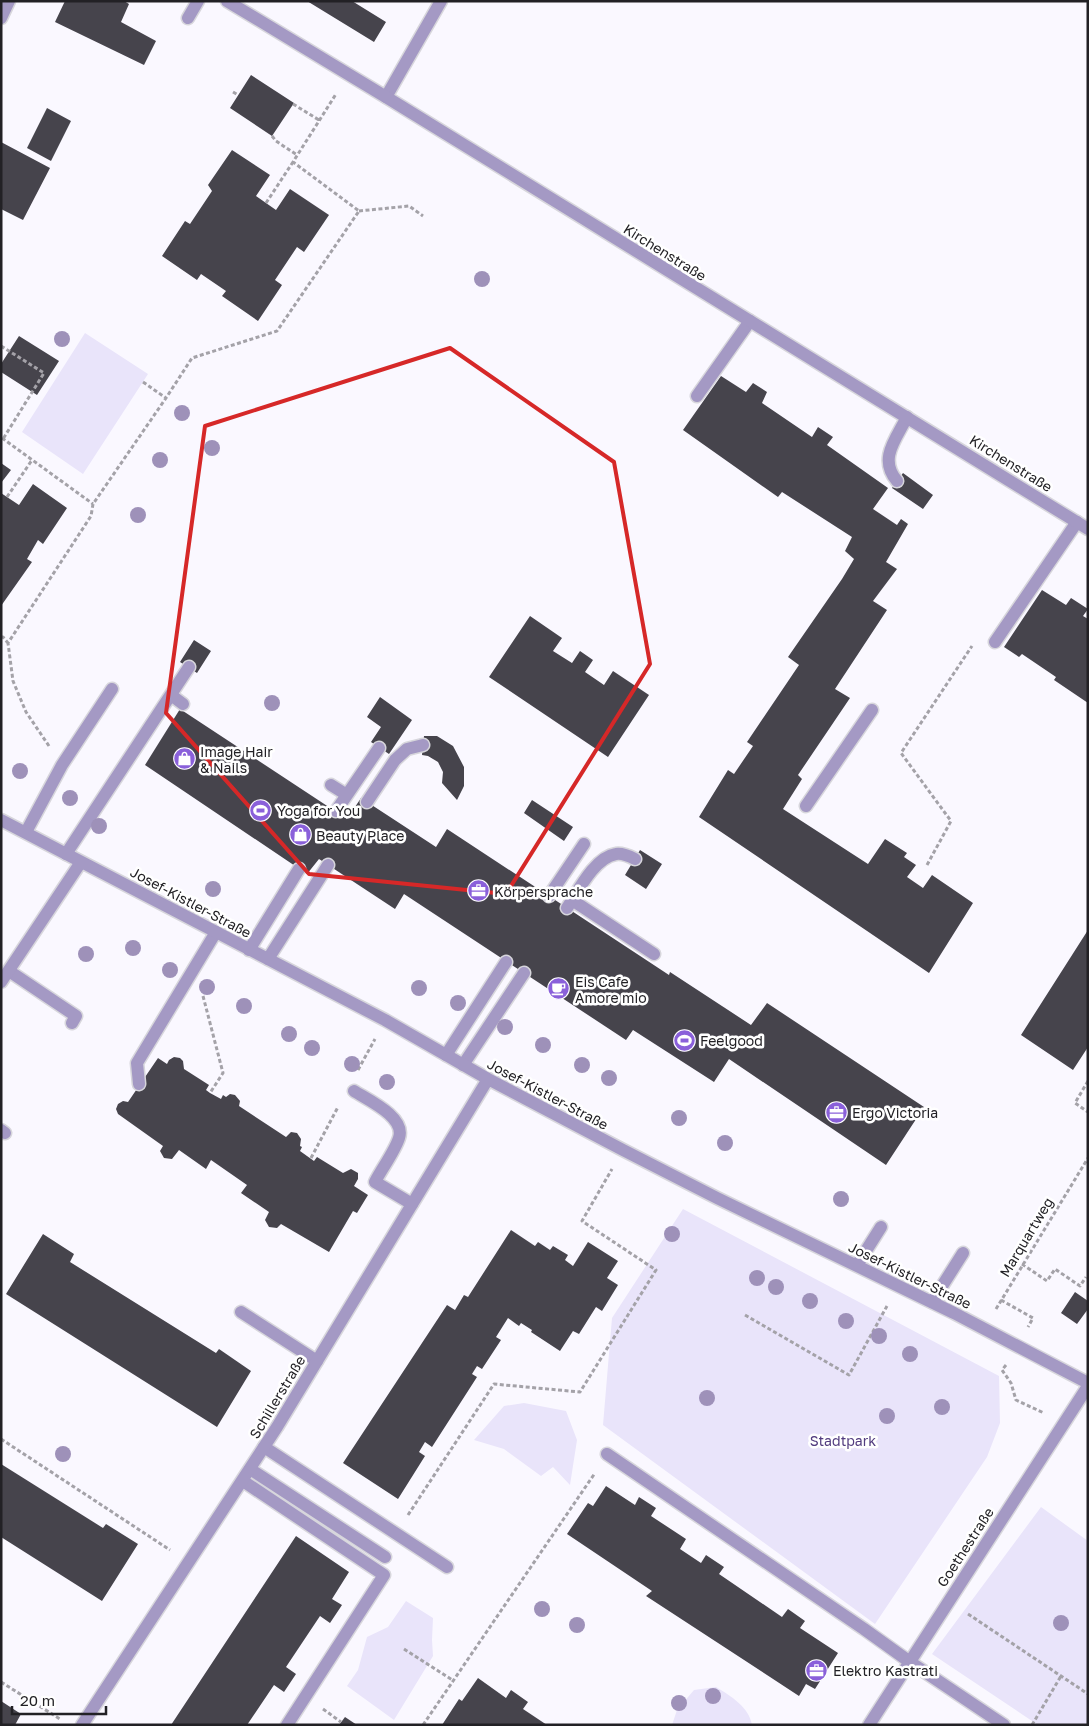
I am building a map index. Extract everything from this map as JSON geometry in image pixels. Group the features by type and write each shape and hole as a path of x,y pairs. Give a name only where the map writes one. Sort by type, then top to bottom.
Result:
{"street":[{"path":"1,18 9,1"},
{"path":"188,18 198,1"},
{"name":"Kirchenstraße","path":"227,1 1082,525"},
{"path":"386,97 441,1"},
{"path":"697,396 750,321"},
{"path":"897,480 890,472 888,460 890,450 907,417"},
{"path":"995,642 1082,525"},
{"path":"66,854 189,667"},
{"path":"26,832 62,765 112,689"},
{"path":"171,695 183,704"},
{"path":"806,806 872,710"},
{"path":"367,802 395,760 407,749 423,745"},
{"path":"336,811 379,748"},
{"path":"331,785 347,795"},
{"name":"Josef-Kistler-Straße","path":"1,820 393,1025 488,1079 623,1150 932,1302 1088,1384"},
{"path":"549,896 584,844"},
{"path":"635,859 617,853 603,859 569,904 654,954"},
{"path":"1,982 80,862"},
{"path":"268,960 328,866"},
{"path":"249,950 299,869"},
{"path":"140,1084 137,1063 216,932"},
{"path":"446,1055 506,962"},
{"path":"9,971 76,1016 72,1023"},
{"path":"463,1065 524,973"},
{"name":"Schillerstraße","path":"82,1725 250,1470 488,1079"},
{"path":"354,1091 390,1114 398,1126 400,1137 374,1182 412,1204"},
{"path":"857,1265 881,1227"},
{"path":"932,1302 963,1253"},
{"path":"241,1312 317,1361"},
{"name":"Goethestraße","path":"869,1725 1088,1384"},
{"path":"264,1446 447,1567"},
{"path":"608,1454 1004,1725"},
{"path":"250,1470 385,1557"},
{"path":"243,1481 384,1575 287,1725"}],"path":[{"path":"266,203 349,75"},
{"path":"233,92 238,95"},
{"path":"293,104 319,120"},
{"path":"272,136 276,141 297,155"},
{"path":"293,162 359,211 409,206 423,216"},
{"path":"8,643 91,516 93,504 192,358 277,332 359,211"},
{"path":"1,346 44,373 2,438 93,504"},
{"path":"143,382 166,398"},
{"path":"7,497 32,460"},
{"path":"1,636 8,643 13,681 26,712 62,765"},
{"path":"927,865 951,820 901,753 973,645"},
{"path":"202,994 223,1072 210,1093"},
{"path":"1088,1081 1075,1103 1088,1112"},
{"path":"401,1510 409,1515 494,1384 580,1392 656,1270 582,1221 623,1150"},
{"name":"Marquartweg","path":"984,1329 1088,1158"},
{"path":"1022,1264 1047,1281 1055,1269 1080,1286 1086,1277"},
{"path":"746,1315 849,1375 898,1286"},
{"path":"1001,1300 1034,1318 1002,1370 1011,1383 1016,1400 1064,1422"},
{"path":"1,1439 189,1563"},
{"path":"424,1725 608,1454"},
{"path":"948,1600 1088,1694"},
{"path":"404,1649 454,1680"},
{"path":"1032,1725 1061,1676"},
{"path":"1,1682 62,1720"}],"highlighted area":[{"path":"450,348 614,462 650,664 506,894 309,874 166,713 205,426"}],"green space":[{"path":"85,333 148,374 83,474 22,432"},
{"name":"Stadtpark","path":"683,1209 999,1376 1000,1423 987,1457 875,1624 603,1425 612,1318"},
{"path":"524,1403 566,1411 577,1440 570,1485 553,1467 541,1476 504,1449 474,1440 504,1406"},
{"path":"1041,1507 1088,1541 1088,1725 1038,1725 932,1654"},
{"path":"406,1601 433,1618 433,1656 394,1720 347,1686 358,1670 367,1637 388,1627"},
{"path":"716,1687 743,1707 752,1725 672,1725 677,1710 694,1690"}],"building":[{"path":"65,1 124,1 129,4 121,22 156,41 144,65 55,22"},
{"path":"307,1 352,1 386,22 374,42"},
{"path":"251,75 294,103 272,136 230,108"},
{"path":"47,108 71,121 51,161 27,148"},
{"path":"1,142 50,168 23,220 1,209"},
{"path":"232,150 270,175 256,196 276,210 290,189 329,215 304,252 297,247 275,280 282,285 258,321 222,296 226,291 201,274 197,280 162,256 185,221 190,224 212,191 208,185"},
{"path":"19,336 59,361 37,395 1,372 1,364"},
{"path":"721,376 746,392 753,383 767,392 762,403 812,437 818,427 833,437 827,445 888,488 873,509 897,525 901,519 908,524 886,562 897,569 873,601 887,610 835,689 850,698 798,775 802,779 783,809 868,864 885,839 907,853 904,857 916,865 907,877 923,888 932,875 973,903 929,973 699,817 728,770 734,774 753,746 747,742 799,665 788,657 854,559 845,551 852,537 782,492 778,497 683,430"},
{"path":"1,463 11,470 1,483"},
{"path":"903,473 933,495 923,509 892,488"},
{"path":"33,484 67,508 43,544 38,540 27,559 32,562 1,606 1,493 19,505"},
{"path":"1042,590 1066,605 1071,598 1088,609 1083,616 1088,619 1088,703 1054,680 1056,677 1022,654 1019,657 1004,647"},
{"path":"530,616 562,638 553,651 572,663 580,651 593,660 585,672 604,685 613,671 649,695 608,757 489,677"},
{"path":"194,640 211,651 197,673 180,662"},
{"path":"380,697 412,720 389,754 371,742 381,727 367,717"},
{"path":"180,709 347,819 361,798 436,847 447,829 669,975 670,972 751,1025 767,1003 924,1107 886,1165 729,1059 714,1082 633,1030 626,1040 404,894 395,909 319,859 307,874 145,765"},
{"path":"424,736 437,736 453,746 464,767 464,786 457,800 442,783 443,772 438,762 422,755"},
{"path":"532,800 573,827 564,841 524,813"},
{"path":"640,850 662,864 646,889 625,875"},
{"path":"1088,930 1088,1047 1073,1070 1021,1035"},
{"path":"174,1057 180,1058 183,1061 184,1069 209,1085 206,1090 210,1093 221,1099 223,1095 226,1097 230,1094 235,1095 240,1101 239,1106 286,1137 291,1132 297,1133 301,1139 300,1146 302,1147 300,1151 314,1161 317,1157 343,1173 351,1169 358,1173 358,1179 354,1186 368,1195 357,1213 353,1211 329,1252 281,1224 277,1228 269,1227 265,1220 269,1212 241,1193 247,1185 211,1160 206,1169 179,1150 172,1159 164,1158 160,1151 163,1146 118,1114 116,1109 118,1104 123,1101 128,1102 158,1058 167,1064"},
{"path":"511,1230 535,1246 538,1242 550,1250 553,1246 568,1255 565,1260 573,1266 588,1242 618,1261 607,1278 618,1285 602,1311 596,1307 579,1334 573,1331 560,1351 521,1323 519,1326 508,1318 496,1337 501,1340 482,1369 477,1366 472,1374 477,1377 432,1447 425,1442 419,1452 425,1456 398,1499 343,1463 447,1305 455,1310 464,1295 468,1297"},
{"path":"43,1234 74,1254 70,1262 216,1353 219,1349 251,1371 217,1427 6,1294"},
{"path":"1075,1292 1088,1301 1088,1309 1077,1324 1061,1313"},
{"path":"1,1464 103,1528 106,1524 138,1544 102,1601 1,1537"},
{"path":"606,1486 635,1505 639,1497 656,1508 651,1516 686,1539 680,1549 701,1563 706,1555 724,1567 719,1574 782,1617 788,1609 805,1621 800,1628 838,1653 815,1689 806,1684 799,1696 646,1596 652,1591 567,1534 588,1503 593,1506"},
{"path":"296,1536 349,1572 332,1599 342,1605 330,1623 320,1616 286,1667 296,1674 284,1692 274,1685 247,1725 171,1725"},
{"path":"478,1678 506,1698 511,1690 528,1702 523,1709 547,1725 442,1725 459,1699 462,1701"},
{"path":"1,1701 21,1714 15,1725 1,1725"},
{"path":"345,1717 357,1725 339,1725"}],"place":[{"name":"Image Hair & Nails","path":"184,759"},
{"name":"Yoga for You","path":"261,810"},
{"name":"Beauty Place","path":"300,835"},
{"name":"Körpersprache","path":"478,891"},
{"name":"Eis Cafe Amore mio","path":"559,989"},
{"name":"Feelgood","path":"684,1040"},
{"name":"Ergo Victoria","path":"836,1112"},
{"name":"Elektro Kastrati","path":"817,1670"}]}
